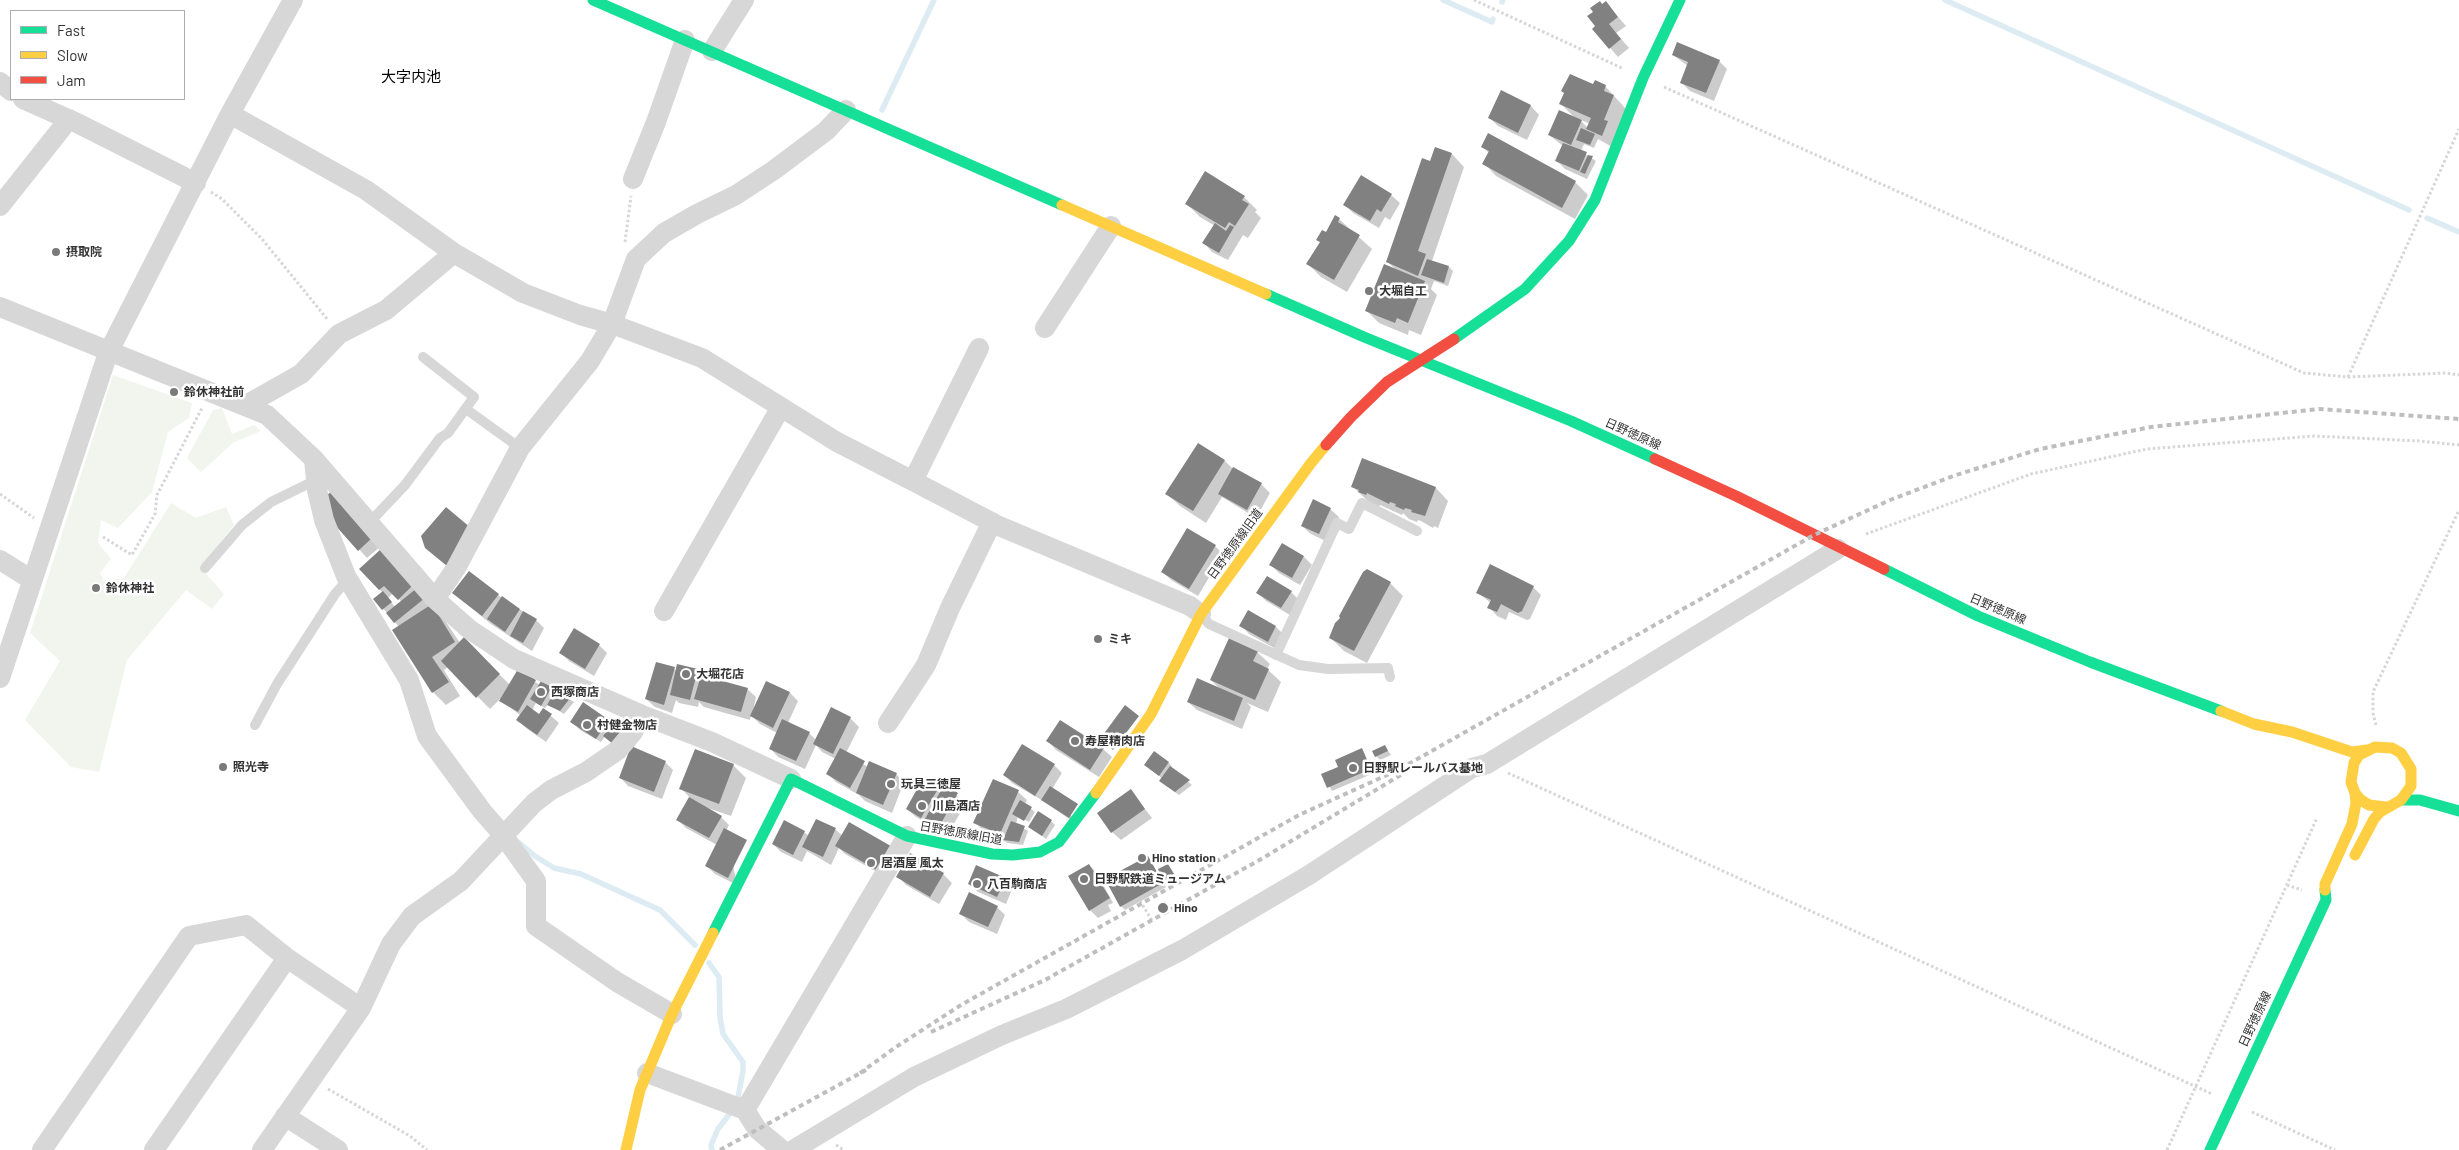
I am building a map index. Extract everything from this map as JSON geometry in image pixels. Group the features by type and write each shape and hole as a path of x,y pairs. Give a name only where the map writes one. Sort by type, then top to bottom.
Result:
{"street":[{"path":"0,678 108,353 230,114 293,0"},
{"name":"日野徳原線","path":"593,0 1418,360 1571,421 1736,496 1978,616 2090,662 2254,724 2292,732 2352,752 2383,746"},
{"path":"712,51 744,0"},
{"path":"1418,360 1492,314 1525,289 1570,241 1595,200 1643,78 1680,0"},
{"path":"633,178 656,122 685,40"},
{"path":"0,82 10,90"},
{"path":"25,100 69,119 196,183"},
{"path":"435,599 456,568 520,448 590,361 612,324 636,259 664,233 736,195 774,170 826,131 846,110"},
{"path":"230,114 366,190 454,253 523,293 702,358 837,442 912,481 992,522 1190,606 1201,614"},
{"path":"0,206 69,119"},
{"path":"1045,328 1111,226"},
{"path":"246,405 301,374 339,334 386,310 454,253"},
{"path":"0,307 108,353 246,405 267,415 314,459 435,599 469,629 514,659 642,715 712,742 791,779 672,1014 640,1090 626,1150"},
{"path":"912,481 980,348"},
{"name":"日野徳原線旧道","path":"791,779 907,836 992,854 1040,852 1059,842 1074,825 1151,714 1201,614 1311,463 1351,417 1387,382 1418,360"},
{"path":"664,611 781,407"},
{"path":"314,459 324,520 348,579 409,680 427,736 482,811 503,835 536,882 536,926 617,982 672,1014"},
{"path":"888,723 926,665 950,608 992,522"},
{"path":"793,1150 914,1077 1002,1034 1066,1008 1182,950 1309,876 1472,768 1487,764 1838,548"},
{"path":"0,560 32,580"},
{"path":"262,1150 310,1078 361,1008 391,944 412,916 461,881 534,803 551,790 586,772 618,750 642,715"},
{"name":"日野徳原線","path":"2254,724 2284,743"},
{"path":"2383,746 2400,753 2411,769 2422,780"},
{"name":"日野徳原線","path":"2210,1150 2326,900 2326,884 2352,824 2356,803 2353,787 2354,763 2366,750"},
{"path":"2402,800 2411,786 2411,769"},
{"path":"2338,770 2368,805 2386,807"},
{"path":"2349,867 2367,830 2386,807 2402,800 2420,800 2459,811"},
{"path":"745,1110 907,836"},
{"name":"日野徳原線","path":"2326,900 2337,892"},
{"path":"42,1150 189,936 246,924 287,958 361,1008"},
{"path":"154,1150 287,958"},
{"path":"647,1073 745,1110 757,1130 782,1150"},
{"path":"285,1116 338,1150"}],"lane":[{"path":"370,522 405,485 474,397 423,357"},
{"path":"466,409 520,448"},
{"path":"205,568 242,525 271,502 316,480"},
{"path":"1276,655 1337,524 1349,529 1362,503 1417,531"},
{"path":"255,725 277,684 335,594 348,579"},
{"path":"1201,614 1209,624 1299,664 1328,670 1388,668 1390,676"}],"path":[{"path":"1474,0 1643,78 2304,373 2348,377 2446,373 2459,375"},
{"path":"2348,377 2459,129"},
{"path":"624,246 633,178"},
{"path":"196,183 222,199 262,240 315,301 339,334"},
{"path":"103,538 132,555 155,514 157,495 210,392"},
{"path":"1838,548 1867,533 2030,474 2147,449 2314,436 2420,441 2459,445"},
{"path":"0,494 49,529"},
{"path":"2383,746 2373,713 2373,692 2459,510"},
{"path":"1487,764 2335,1150"},
{"path":"2167,1150 2317,818"},
{"path":"1140,901 1153,922"},
{"path":"310,1078 410,1136 427,1150"}],"shaded area":[{"path":"113,375 192,403 189,418 168,432 152,492 118,528 101,520 98,543 111,559 100,573 104,581 124,578 171,503 196,518 226,507 234,525 200,567 224,594 212,609 186,590 127,660 99,772 71,767 25,720 60,661 30,633"},
{"path":"222,408 232,434 254,425 261,431 234,442 201,472 187,458 213,410"}],"building":[{"path":"1600,1 1602,4 1606,1 1618,17 1609,24 1621,39 1609,49 1592,29 1595,26 1587,16 1593,12 1590,8"},
{"path":"1677,42 1720,60 1706,93 1680,83 1688,62 1672,55"},
{"path":"1570,74 1593,84 1595,80 1606,85 1604,91 1614,95 1604,120 1608,121 1602,136 1586,129 1591,118 1559,104 1564,93 1561,91"},
{"path":"1501,90 1531,105 1518,133 1488,118"},
{"path":"1559,110 1582,120 1571,145 1548,135"},
{"path":"1581,128 1595,134 1590,145 1576,140"},
{"path":"1488,133 1576,181 1562,208 1482,164 1489,151 1481,147"},
{"path":"1563,143 1587,152 1579,171 1555,161"},
{"path":"1435,147 1452,153 1418,251 1426,254 1418,276 1386,262 1422,158 1430,161"},
{"path":"1588,155 1593,156 1585,174 1580,172"},
{"path":"1205,171 1245,196 1242,200 1249,204 1235,226 1229,222 1225,228 1185,204"},
{"path":"1361,175 1392,194 1381,212 1377,209 1370,221 1343,205"},
{"path":"1335,215 1340,218 1338,222 1360,235 1334,280 1306,264 1320,242 1316,240 1322,230 1326,232"},
{"path":"1215,223 1226,231 1230,225 1234,227 1219,253 1202,243"},
{"path":"1427,259 1449,266 1444,283 1421,275"},
{"path":"1384,264 1425,281 1408,323 1397,318 1395,323 1365,311"},
{"path":"1198,443 1225,460 1193,511 1165,494"},
{"path":"1362,458 1436,487 1425,516 1405,508 1404,510 1395,506 1396,504 1390,502 1389,504 1367,493 1366,495 1358,492 1359,490 1351,487"},
{"path":"1233,467 1262,483 1247,510 1218,494"},
{"path":"332,491 373,537 358,551 335,525 326,496"},
{"path":"1313,499 1331,508 1319,534 1301,526"},
{"path":"446,507 471,528 447,566 425,548 421,536"},
{"path":"1187,528 1216,545 1189,589 1161,572"},
{"path":"1282,543 1304,556 1292,578 1269,565"},
{"path":"381,549 414,584 398,600 384,586 379,590 359,569"},
{"path":"1490,564 1534,586 1522,611 1518,613 1501,604 1497,612 1487,608 1491,600 1476,593"},
{"path":"1367,569 1391,582 1354,651 1329,638 1335,623 1340,618 1339,616 1363,572"},
{"path":"469,571 499,594 482,616 452,593"},
{"path":"1267,576 1292,591 1281,608 1256,593"},
{"path":"417,588 425,598 394,623 386,613"},
{"path":"383,591 392,602 382,610 373,599"},
{"path":"502,596 520,609 505,632 487,619"},
{"path":"432,604 455,642 432,657 449,682 432,693 392,630"},
{"path":"1248,610 1276,626 1268,642 1239,626"},
{"path":"523,611 537,619 523,643 510,636"},
{"path":"574,628 600,644 585,669 559,653"},
{"path":"464,637 500,674 476,698 441,661"},
{"path":"1229,638 1258,651 1253,661 1269,669 1255,700 1210,680"},
{"path":"656,662 675,667 664,705 645,699"},
{"path":"677,664 698,669 690,700 670,695"},
{"path":"518,669 536,680 518,712 499,701"},
{"path":"701,675 748,688 741,712 694,699"},
{"path":"1197,678 1243,698 1234,721 1187,702"},
{"path":"541,681 552,687 541,706 530,699"},
{"path":"766,681 790,692 773,728 750,716"},
{"path":"556,689 571,697 560,711 547,705"},
{"path":"583,702 609,720 596,739 570,722"},
{"path":"527,705 539,714 543,708 552,714 537,735 516,720"},
{"path":"1125,705 1139,716 1113,750 1100,739"},
{"path":"831,707 851,717 833,754 813,744"},
{"path":"617,718 626,726 613,744 603,736"},
{"path":"782,719 810,732 796,761 769,749"},
{"path":"1060,720 1104,748 1090,770 1046,741"},
{"path":"1022,744 1055,764 1035,796 1003,775"},
{"path":"1385,745 1388,751 1375,757 1372,751"},
{"path":"631,746 666,761 654,792 619,778"},
{"path":"840,748 865,761 850,788 826,774"},
{"name":"日野駅レールバス基地","path":"1362,748 1371,769 1327,788 1321,774 1338,767 1335,760"},
{"path":"695,749 734,764 719,804 679,789"},
{"path":"1154,751 1169,762 1159,776 1144,765"},
{"path":"869,761 897,773 883,805 856,793"},
{"path":"1170,766 1190,780 1175,792 1159,781"},
{"path":"993,779 1019,790 1000,834 973,823"},
{"path":"922,780 938,789 921,818 906,809"},
{"path":"944,785 958,793 939,827 925,819"},
{"path":"1050,786 1078,804 1069,818 1041,800"},
{"path":"1131,789 1145,809 1111,833 1097,813"},
{"path":"689,797 722,816 709,838 676,820"},
{"path":"1020,800 1032,807 1024,821 1012,814"},
{"path":"1038,811 1052,820 1042,836 1028,827"},
{"path":"816,819 836,828 823,857 802,847"},
{"path":"784,820 805,831 793,855 772,844"},
{"path":"1011,821 1025,826 1019,842 1003,840"},
{"path":"849,822 896,849 882,873 835,846"},
{"path":"724,828 747,840 728,878 705,866"},
{"path":"910,853 944,873 930,897 896,877"},
{"name":"Hino station","path":"1148,856 1163,883 1120,907 1105,879"},
{"path":"1089,864 1110,898 1089,911 1068,876"},
{"path":"1168,864 1174,874 1163,880 1158,869"},
{"path":"976,865 1006,878 997,897 968,884"},
{"path":"969,892 998,906 988,927 959,914"}],"waterway":[{"path":"882,110 934,0"},
{"path":"1443,0 1492,22 1493,19"},
{"path":"1945,0 2409,210"},
{"path":"2427,218 2459,232"},
{"path":"518,842 554,868 581,874 660,910 695,945"},
{"path":"709,963 719,977 720,1017 723,1034 743,1062 738,1097"},
{"path":"712,1150 711,1145 718,1129 731,1112"}],"railway":[{"path":"860,1073 961,1005 1299,815 1398,770 1814,535 1890,500 1956,475 2040,449 2151,427 2319,409 2459,419"},
{"path":"931,1032 1045,980 1263,858 1404,773"},
{"path":"720,1150 866,1070"}],"traffic: fast":[{"path":"593,0 1062,205"},
{"path":"1454,339 1525,289 1569,241 1595,200 1643,78 1680,0"},
{"path":"1266,294 1364,337 1571,421 1655,459"},
{"path":"1884,569 1978,616 2090,662 2221,711"},
{"path":"713,933 791,779 907,836 992,854 1013,855 1040,852 1059,842 1096,793"},
{"path":"2401,800 2420,800 2459,811"},
{"path":"2210,1150 2326,900 2325,890"}],"traffic: slow":[{"path":"1062,205 1266,294"},
{"path":"1096,793 1151,714 1201,614 1326,445"},
{"path":"2221,711 2254,724 2292,732 2352,752 2367,750"},
{"path":"2355,855 2374,819 2380,812 2401,800 2411,786 2411,769 2401,753 2392,748 2375,747 2359,755 2354,763 2351,782 2355,793 2361,800 2369,805 2386,807"},
{"path":"2325,890 2325,884 2352,824 2356,803 2355,793"},
{"path":"626,1150 640,1090 672,1014 713,933"}],"traffic: jam":[{"path":"1326,445 1351,417 1387,382 1454,339"},
{"path":"1655,459 1736,496 1884,569"}],"place":[{"name":"摂取院","path":"56,252"},
{"name":"大堀自工","path":"1369,291"},
{"name":"鈴休神社前","path":"174,392"},
{"name":"鈴休神社","path":"96,588"},
{"name":"ミキ","path":"1098,639"},
{"name":"大堀花店","path":"686,674"},
{"name":"西塚商店","path":"541,692"},
{"name":"村健金物店","path":"587,725"},
{"name":"寿屋精肉店","path":"1075,741"},
{"name":"照光寺","path":"223,767"},
{"name":"日野駅レールバス基地","path":"1353,768"},
{"name":"玩具三徳屋","path":"891,784"},
{"name":"川島酒店","path":"922,806"},
{"name":"Hino station","path":"1142,858"},
{"name":"居酒屋 風太","path":"871,863"},
{"name":"日野駅鉄道ミュージアム","path":"1084,879"},
{"name":"八百駒商店","path":"977,884"},
{"name":"Hino","path":"1163,908"}],"district":[{"name":"大字内池","path":"411,77"}]}
